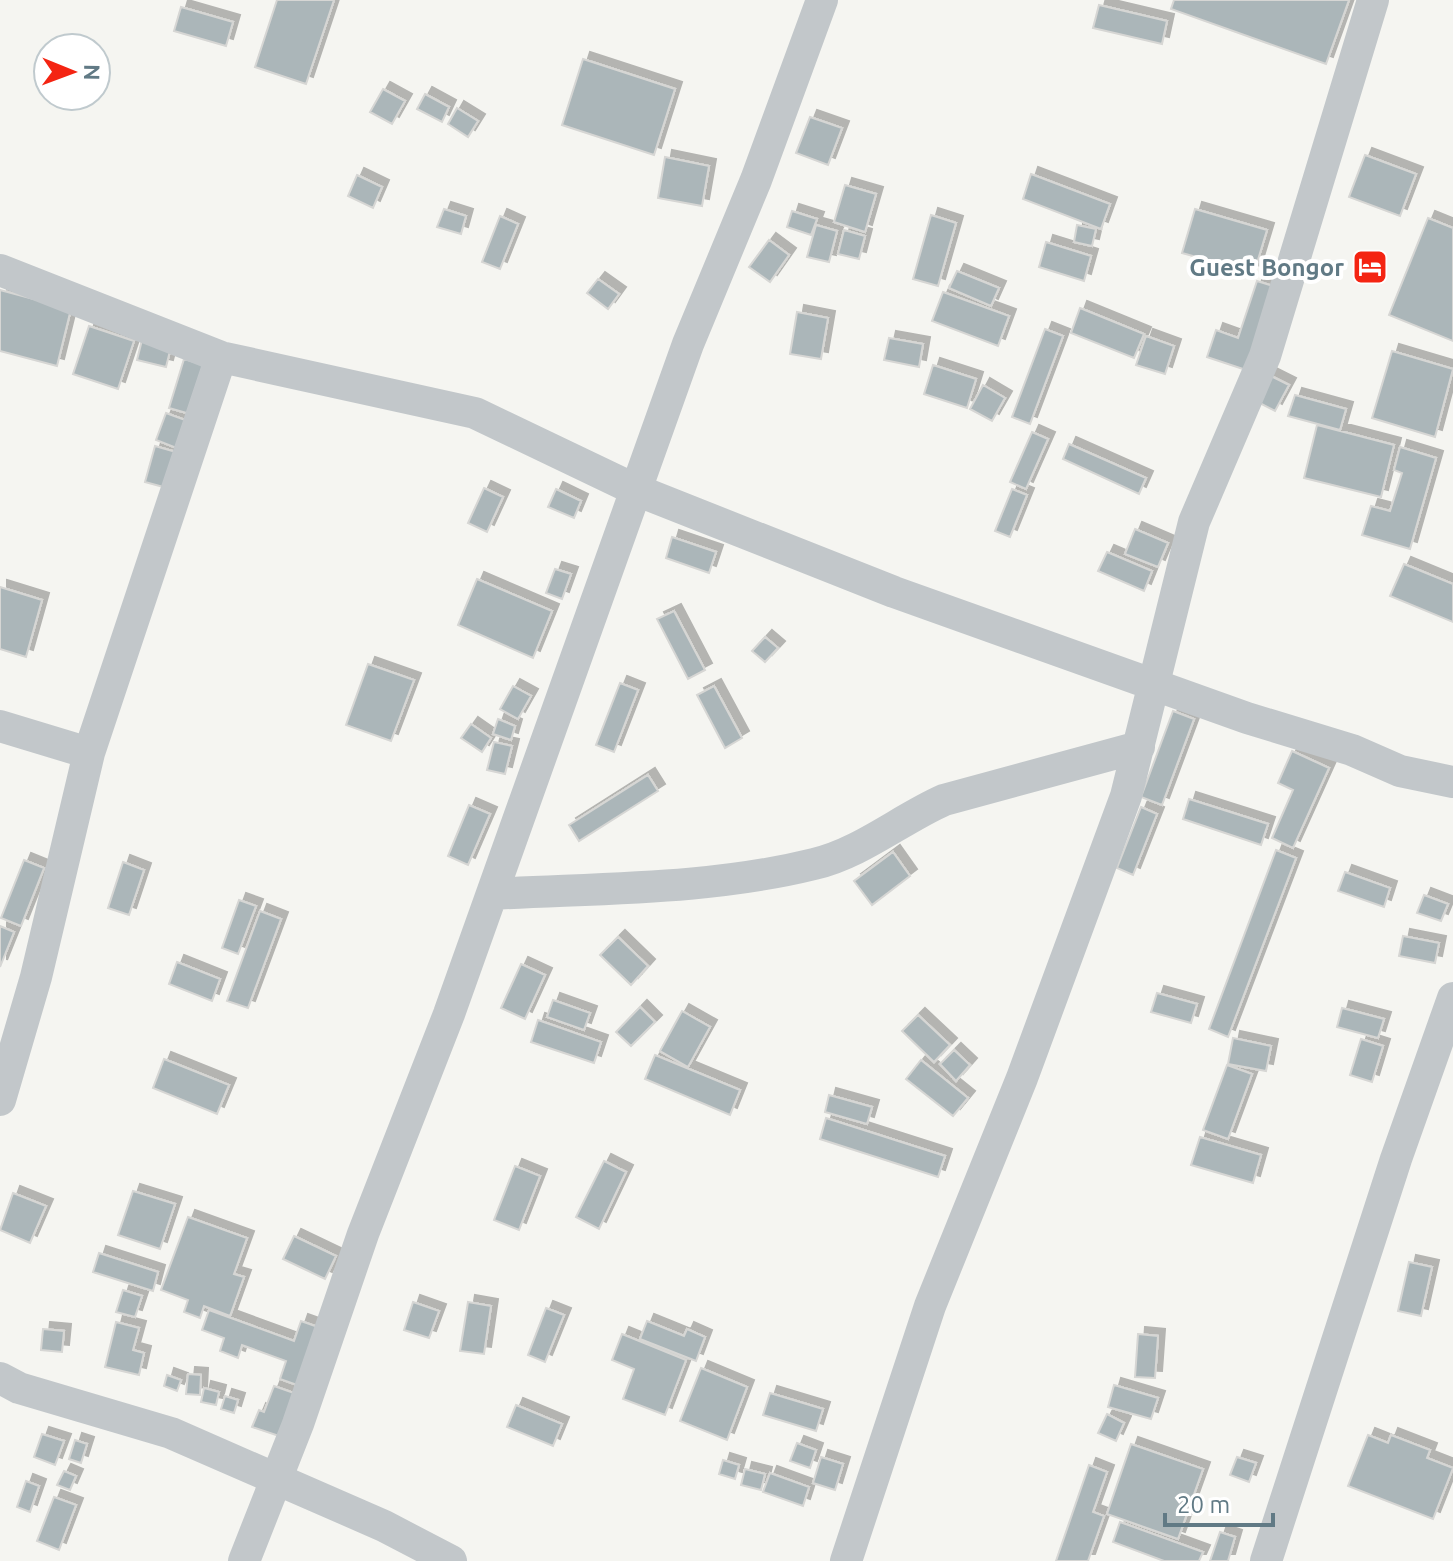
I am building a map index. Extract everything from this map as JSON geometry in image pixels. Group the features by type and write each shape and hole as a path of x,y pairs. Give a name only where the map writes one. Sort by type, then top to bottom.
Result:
{"street":[{"path":"244,1561 298,1424 363,1234 492,894 688,344 756,180 822,0"},
{"path":"846,1561 930,1306 1022,1078 1126,796 1194,522 1265,356 1373,0"},
{"path":"0,270 221,357 475,413 636,490 894,592 1155,686 1352,750 1400,771 1453,782"},
{"path":"0,1100 36,977 89,753 221,357"},
{"path":"0,726 89,753"},
{"path":"492,894 644,888 815,864 893,829 914,813 944,800 979,793 1139,747"},
{"path":"1266,1561 1396,1159 1453,998"},
{"path":"0,1378 19,1388 171,1433 384,1526 451,1561"}],"building":[{"path":"277,0 334,0 306,84 255,67"},
{"path":"1174,0 1349,0 1326,64 1171,9"},
{"path":"1099,5 1167,21 1162,44 1093,28"},
{"path":"181,7 233,22 226,46 174,31"},
{"path":"583,59 675,89 654,155 562,125"},
{"path":"383,89 405,101 392,124 370,112"},
{"path":"425,94 449,107 442,122 417,109"},
{"path":"457,108 478,121 468,137 448,124"},
{"path":"810,117 842,128 828,165 796,153"},
{"path":"1365,155 1416,174 1400,216 1349,197"},
{"path":"665,157 709,166 702,206 658,198"},
{"path":"1031,174 1110,204 1101,229 1023,199"},
{"path":"357,175 382,187 373,208 348,196"},
{"path":"845,185 876,194 865,232 834,222"},
{"path":"444,209 466,216 461,234 437,227"},
{"path":"1195,209 1267,230 1254,273 1182,253"},
{"path":"792,211 817,219 811,235 787,227"},
{"path":"931,215 956,223 938,286 913,279"},
{"path":"500,216 518,224 500,269 482,262"},
{"path":"1428,218 1453,228 1453,341 1389,315"},
{"path":"816,225 837,231 829,262 807,257"},
{"path":"1077,225 1096,229 1092,246 1074,242"},
{"path":"844,230 865,236 859,259 838,254"},
{"path":"769,240 789,255 770,282 749,267"},
{"path":"1046,242 1091,256 1084,281 1039,267"},
{"path":"957,271 999,288 991,306 949,288"},
{"path":"598,279 619,294 608,309 587,293"},
{"path":"1257,281 1282,289 1255,373 1207,357 1216,330 1238,338"},
{"path":"0,290 71,309 57,366 0,351"},
{"path":"943,292 1009,316 998,346 932,321"},
{"path":"1080,308 1144,334 1134,358 1071,333"},
{"path":"797,312 828,318 821,359 790,354"},
{"path":"89,326 134,341 118,389 73,374"},
{"path":"1045,329 1063,336 1030,424 1012,417"},
{"path":"143,336 172,343 166,367 137,360"},
{"path":"1146,336 1174,346 1165,374 1136,365"},
{"path":"889,338 923,344 919,367 884,360"},
{"path":"1392,351 1453,369 1435,437 1372,418"},
{"path":"184,359 205,365 190,414 169,408"},
{"path":"933,365 976,379 967,408 924,394"},
{"path":"1263,372 1289,385 1275,411 1250,398"},
{"path":"983,385 1005,398 992,421 970,409"},
{"path":"1295,395 1346,409 1340,430 1288,416"},
{"path":"166,413 188,421 179,449 156,440"},
{"path":"1317,425 1394,445 1381,497 1304,478"},
{"path":"1032,432 1048,439 1026,489 1010,482"},
{"path":"1069,444 1146,478 1139,494 1063,459"},
{"path":"155,446 176,452 167,488 145,482"},
{"path":"1400,447 1436,458 1410,549 1362,535 1371,506 1390,511 1402,473 1394,470"},
{"path":"484,488 503,497 487,532 468,523"},
{"path":"556,489 581,501 574,518 548,507"},
{"path":"1012,489 1027,495 1010,537 995,531"},
{"path":"1135,529 1168,543 1158,567 1125,554"},
{"path":"672,537 716,552 709,573 666,558"},
{"path":"1107,552 1152,571 1144,591 1098,571"},
{"path":"1404,564 1453,584 1453,622 1390,596"},
{"path":"555,569 571,574 562,599 546,593"},
{"path":"477,579 552,611 533,658 458,625"},
{"path":"0,587 42,600 26,657 0,649"},
{"path":"674,611 705,670 688,679 657,619"},
{"path":"765,637 778,648 765,662 752,651"},
{"path":"368,664 414,680 391,741 346,725"},
{"path":"620,683 638,690 614,752 596,745"},
{"path":"513,686 531,696 518,719 500,709"},
{"path":"714,686 742,738 725,748 697,695"},
{"path":"1173,711 1194,719 1162,805 1141,797"},
{"path":"498,719 515,726 511,740 493,734"},
{"path":"471,724 491,738 482,752 461,738"},
{"path":"494,742 512,746 505,774 487,770"},
{"path":"1292,751 1329,768 1293,848 1272,838 1293,790 1278,783"},
{"path":"648,775 658,791 579,841 569,825"},
{"path":"1189,799 1268,824 1261,845 1183,819"},
{"path":"469,805 490,814 468,865 448,856"},
{"path":"1141,807 1157,814 1133,875 1117,868"},
{"path":"1276,850 1296,858 1228,1037 1209,1029"},
{"path":"893,852 910,876 872,905 854,881"},
{"path":"24,860 44,868 21,926 1,918"},
{"path":"123,862 144,870 129,915 108,908"},
{"path":"1345,872 1390,888 1384,907 1338,891"},
{"path":"1424,895 1448,904 1441,921 1417,913"},
{"path":"239,900 256,906 238,954 222,948"},
{"path":"260,911 281,919 248,1008 227,1001"},
{"path":"0,926 14,932 0,967"},
{"path":"1403,936 1439,943 1435,963 1399,956"},
{"path":"618,937 648,966 631,985 600,955"},
{"path":"177,962 220,979 212,1001 169,984"},
{"path":"521,964 545,975 525,1019 501,1008"},
{"path":"1157,993 1197,1004 1191,1023 1151,1012"},
{"path":"553,1000 590,1013 584,1030 547,1017"},
{"path":"640,1007 655,1022 631,1046 616,1032"},
{"path":"1342,1008 1384,1019 1378,1038 1337,1027"},
{"path":"682,1011 710,1027 688,1067 660,1051"},
{"path":"918,1015 950,1045 934,1062 902,1031"},
{"path":"538,1020 601,1042 594,1063 531,1042"},
{"path":"1233,1038 1271,1046 1266,1071 1228,1064"},
{"path":"1361,1039 1383,1046 1372,1082 1350,1075"},
{"path":"954,1050 970,1065 956,1081 940,1064"},
{"path":"655,1055 740,1090 730,1115 645,1079"},
{"path":"164,1059 229,1085 217,1114 153,1088"},
{"path":"921,1060 968,1098 953,1116 906,1079"},
{"path":"1227,1065 1252,1074 1228,1139 1203,1130"},
{"path":"829,1095 872,1107 867,1124 825,1112"},
{"path":"826,1118 945,1156 938,1177 820,1139"},
{"path":"1200,1137 1261,1155 1253,1183 1191,1165"},
{"path":"604,1161 626,1172 599,1229 576,1217"},
{"path":"515,1166 540,1176 519,1230 494,1220"},
{"path":"133,1191 175,1204 160,1249 118,1235"},
{"path":"13,1193 46,1206 30,1243 0,1230"},
{"path":"188,1217 247,1238 234,1274 244,1277 230,1316 204,1306 200,1318 184,1312 188,1300 161,1290"},
{"path":"294,1236 336,1256 325,1279 283,1259"},
{"path":"99,1253 158,1272 153,1291 93,1272"},
{"path":"1409,1262 1432,1267 1421,1316 1398,1311"},
{"path":"123,1290 142,1296 135,1317 116,1312"},
{"path":"413,1302 439,1311 429,1338 404,1330"},
{"path":"468,1302 491,1306 484,1354 460,1351"},
{"path":"546,1308 564,1315 545,1362 528,1355"},
{"path":"209,1310 294,1341 301,1321 318,1327 297,1385 280,1379 286,1361 242,1345 238,1358 220,1351 224,1338 202,1330"},
{"path":"647,1321 684,1336 687,1329 705,1337 696,1361 640,1339"},
{"path":"116,1322 139,1328 133,1350 144,1353 139,1375 105,1367"},
{"path":"43,1329 64,1331 62,1352 41,1350"},
{"path":"622,1334 686,1360 665,1415 623,1399 634,1369 612,1360"},
{"path":"1138,1334 1158,1336 1155,1378 1135,1377"},
{"path":"701,1368 747,1387 727,1440 680,1421"},
{"path":"188,1374 201,1375 200,1395 186,1394"},
{"path":"167,1375 181,1380 177,1391 164,1386"},
{"path":"1114,1385 1158,1398 1151,1419 1108,1407"},
{"path":"274,1386 294,1393 279,1436 252,1427 259,1410 264,1412"},
{"path":"204,1388 219,1392 216,1405 201,1402"},
{"path":"770,1393 823,1409 816,1431 763,1415"},
{"path":"225,1396 238,1400 234,1413 221,1409"},
{"path":"516,1405 562,1424 553,1446 507,1427"},
{"path":"1107,1414 1124,1423 1116,1441 1098,1433"},
{"path":"42,1434 64,1441 55,1465 34,1457"},
{"path":"1368,1435 1388,1443 1391,1435 1430,1450 1427,1458 1453,1468 1433,1519 1348,1486"},
{"path":"75,1440 87,1444 81,1463 69,1459"},
{"path":"797,1443 816,1450 810,1468 790,1461"},
{"path":"1131,1444 1203,1469 1178,1539 1107,1514"},
{"path":"821,1457 843,1464 835,1490 813,1483"},
{"path":"1237,1457 1256,1463 1249,1482 1230,1475"},
{"path":"723,1460 739,1465 735,1479 719,1474"},
{"path":"1089,1465 1107,1472 1093,1512 1104,1516 1088,1561 1056,1561"},
{"path":"745,1469 765,1474 761,1490 741,1485"},
{"path":"64,1471 76,1476 70,1490 57,1485"},
{"path":"770,1473 809,1487 803,1506 763,1492"},
{"path":"26,1481 39,1486 30,1512 17,1507"},
{"path":"54,1497 76,1505 59,1550 37,1541"},
{"path":"1120,1522 1203,1552 1199,1561 1164,1561 1113,1542"},
{"path":"1220,1532 1235,1537 1228,1561 1210,1561"}],"place":[{"name":"Guest Bongor","path":"1370,267"}]}
